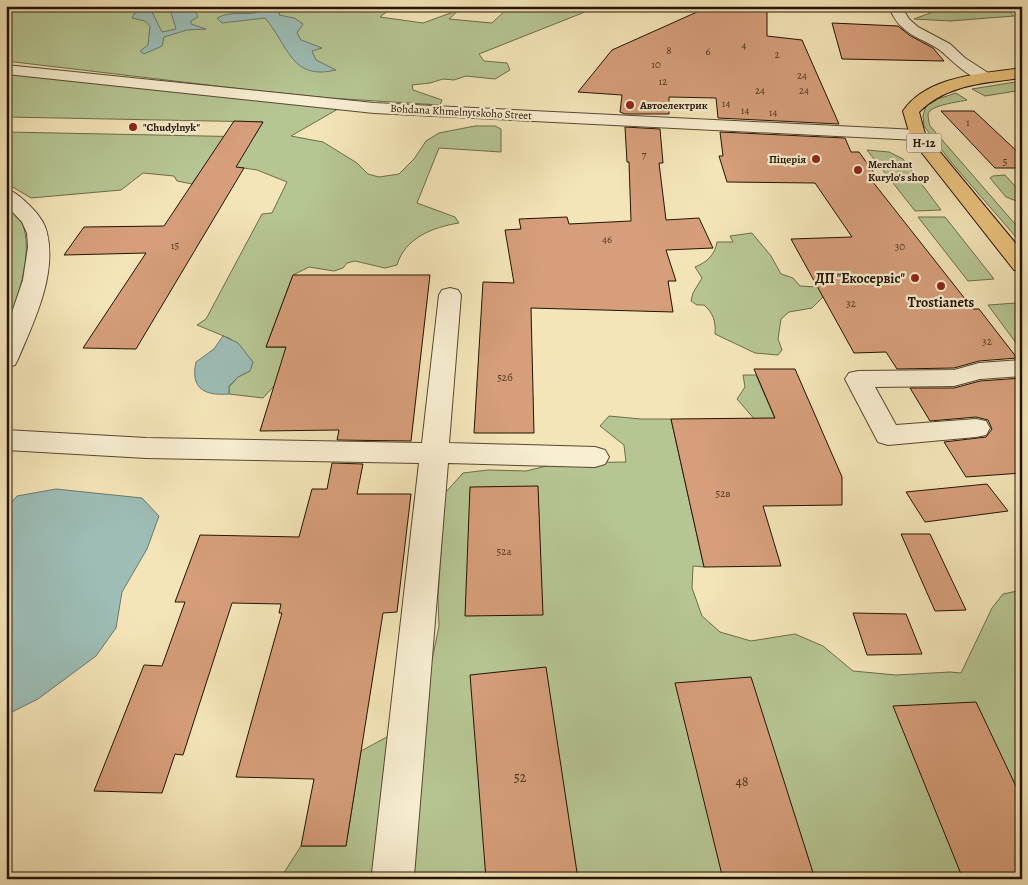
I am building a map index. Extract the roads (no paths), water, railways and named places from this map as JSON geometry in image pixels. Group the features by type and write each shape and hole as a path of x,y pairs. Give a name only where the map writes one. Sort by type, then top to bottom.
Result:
{"main road":[{"name":"Н-12","path":"1022,73 953,85 938,90 919,100 911,111 917,135 1022,265"}],"street":[{"path":"894,6 904,22 913,30 945,46 960,61 988,78"},
{"name":"Bohdana Khmelnytskoho Street","path":"6,68 374,108 917,135"},
{"path":"6,195 28,216 37,232 39,255 23,319 6,359"},
{"path":"391,879 393,876 436,453 450,295"},
{"path":"976,428 888,434 858,379 954,378 979,371 1022,368"},
{"path":"6,440 146,448 228,448 595,457"}],"water":[{"path":"140,6 149,6 162,32 176,29 169,6 172,6 178,12 195,11 198,17 191,21 191,24 206,29 187,30 164,37 162,46 144,54 140,51 148,45 150,26 145,21 132,18 134,14 142,9"},
{"path":"257,6 270,6 275,12 280,12 279,15 294,18 303,24 297,33 301,40 322,48 312,51 316,60 336,70 321,72 300,66 286,50 265,18 222,23 217,18 228,14 259,12"},
{"path":"223,336 238,343 253,362 250,371 238,377 229,386 229,394 213,394 206,392 197,385 195,379 196,362 214,349"},
{"path":"56,489 142,498 159,516 147,549 122,592 116,628 96,656 38,699 6,715 6,509 17,496"}],"place":[{"name":"Автоелектрик","path":"630,105"},
{"name":"\"Chudylnyk\"","path":"133,127"},
{"name":"Піцерія","path":"816,159"},
{"name":"Merchant Kurylo's shop","path":"858,170"},
{"name":"ДП \"Екосервіс\"","path":"915,278"},
{"name":"Trostianets","path":"941,286"}]}
